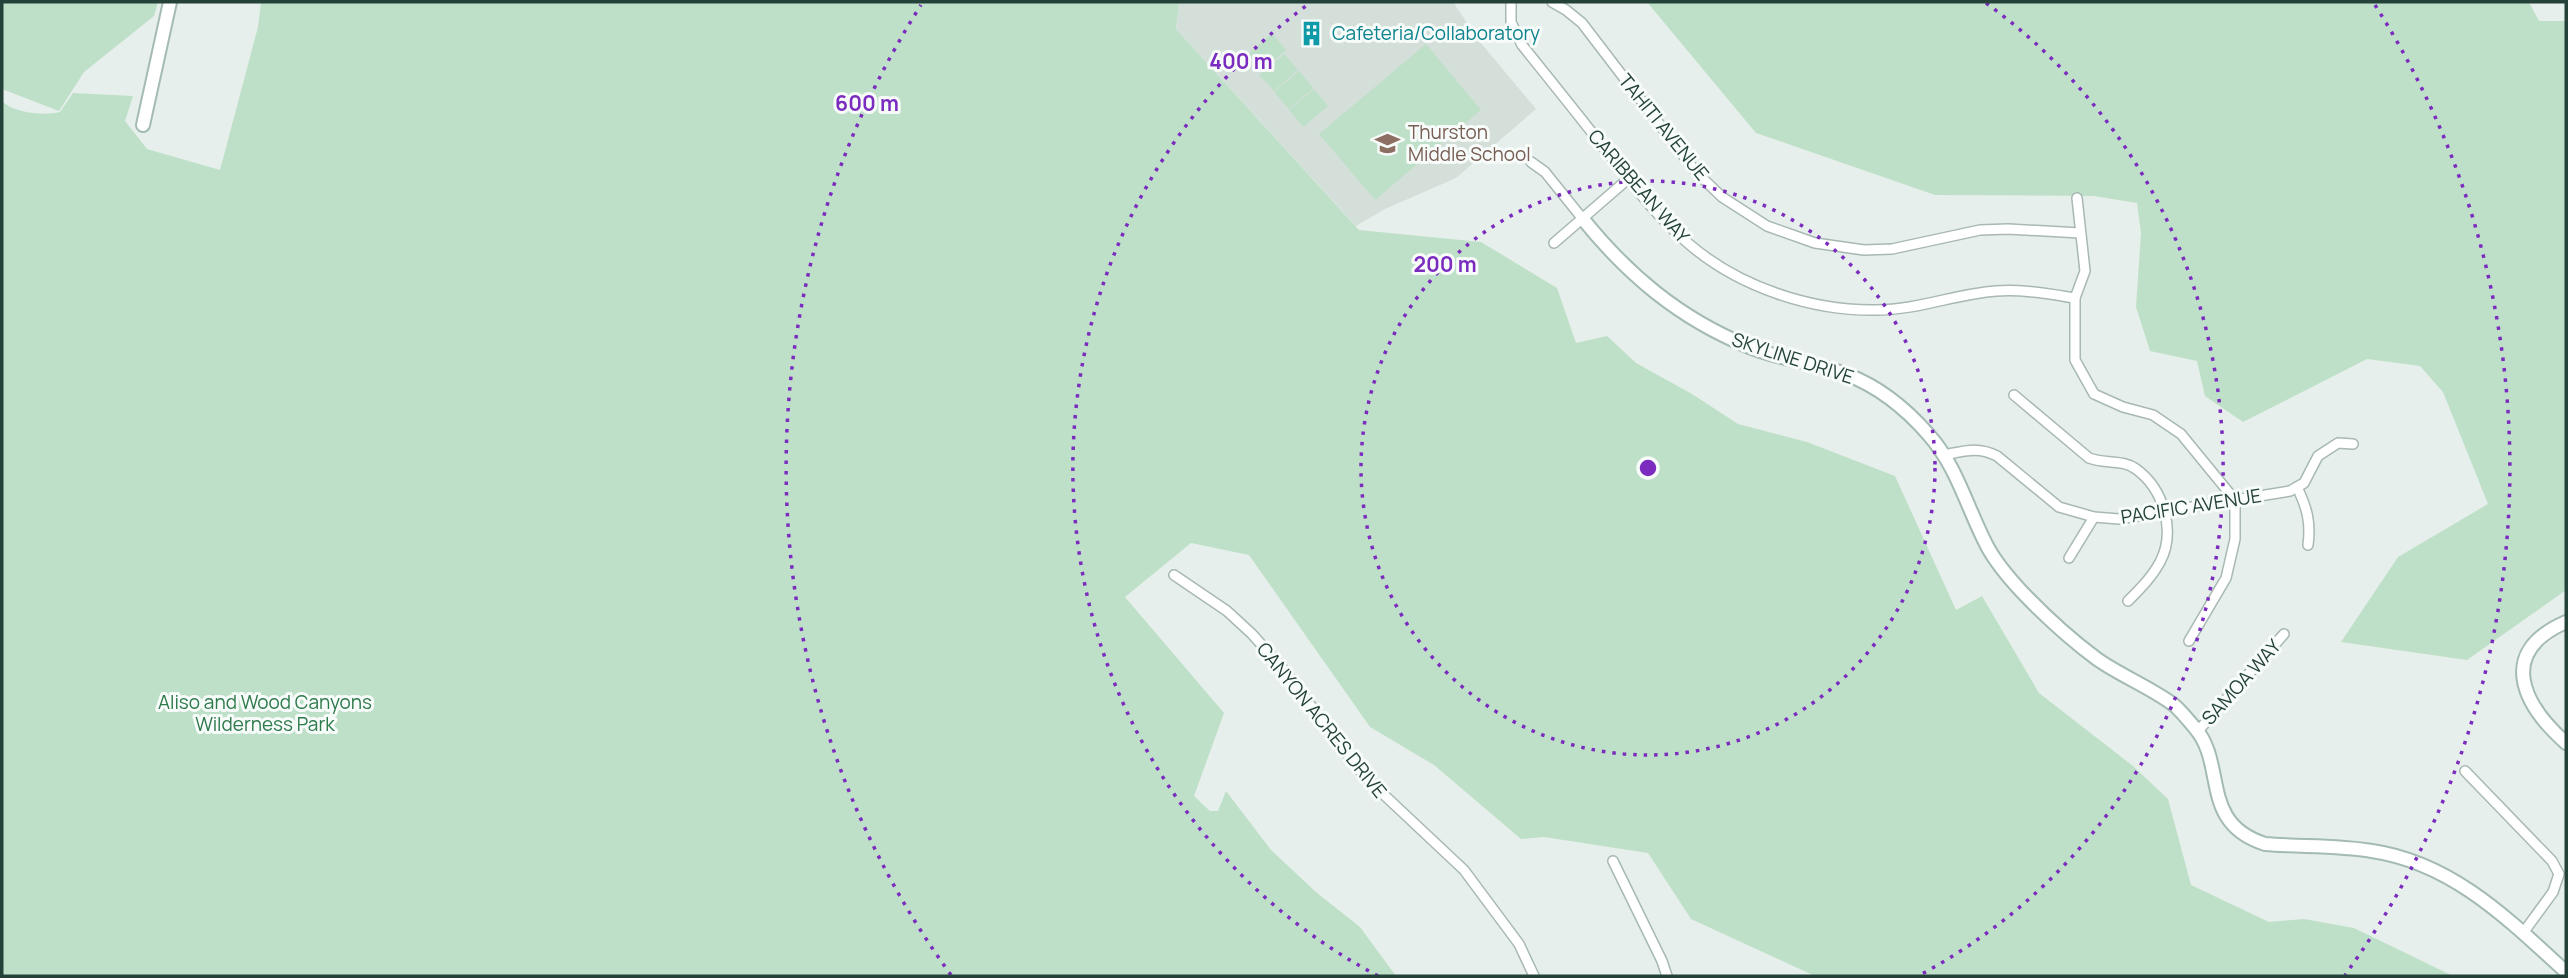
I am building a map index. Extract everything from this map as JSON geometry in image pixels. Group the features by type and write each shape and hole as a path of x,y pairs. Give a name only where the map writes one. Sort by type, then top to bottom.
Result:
{"street":[{"path":"143,125 170,2"},
{"name":"CARIBBEAN WAY","path":"1511,2 1511,22 1522,45 1628,179 1663,220 1690,245 1720,266 1792,298 1870,310 1923,306 1951,297 1997,290 2022,290 2075,298"},
{"name":"TAHITI AVENUE","path":"1552,2 1582,23 1696,172 1722,197 1767,226 1815,243 1864,250 1892,249 1980,230 2081,233"},
{"name":"SKYLINE DRIVE","path":"1531,162 1545,172 1632,275 1684,315 1750,347 1846,374 1876,387 1928,433 1944,454 1999,566 2020,590 2096,659 2174,705 2198,731 2207,751 2216,792 2229,820 2252,840 2264,844 2351,848 2399,857 2454,879 2478,895 2566,972"},
{"path":"1554,243 1628,179"},
{"path":"2077,198 2085,271 2075,298 2075,360 2094,394 2123,407 2153,415 2181,434 2235,500 2235,539 2226,578 2189,641"},
{"path":"2014,395 2089,458 2135,468 2156,489 2165,509 2166,534 2161,560 2145,584 2129,601"},
{"path":"2308,545 2310,519 2297,487 2304,483 2318,456 2338,443 2353,444"},
{"name":"PACIFIC AVENUE","path":"1944,454 1975,449 1987,451 2059,506 2094,517 2119,519 2165,509 2290,491 2297,487"},
{"path":"2069,558 2094,517"},
{"name":"CANYON ACRES DRIVE","path":"1174,575 1227,611 1252,634 1283,669 1365,778 1464,870 1519,944 1534,976"},
{"path":"2564,738 2537,713 2523,684 2526,654 2550,629 2566,622"},
{"name":"SAMOA WAY","path":"2198,731 2284,634"},
{"path":"2465,771 2553,862 2559,874 2553,891 2523,933"},
{"path":"1614,861 1667,976"}],"shaded area":[{"name":"Thurston Middle School","path":"1179,2 1453,2 1480,42 1536,109 1456,178 1385,209 1356,226 1176,29"}],"green space":[{"path":"2,2 158,2 154,16 84,72 59,111 2,89"},
{"name":"Aliso and Wood Canyons Wilderness Park","path":"261,2 1179,2 1176,29 1359,230 1481,242 1557,288 1576,343 1607,336 1636,363 1692,394 1738,424 1807,442 1895,476 1956,610 1982,596 2039,693 2133,766 2168,799 2191,885 2269,922 2304,919 2354,928 2453,976 1815,976 1691,919 1648,853 1544,837 1521,839 1434,765 1370,727 1249,555 1191,543 1125,597 1224,713 1194,796 1210,811 1218,811 1226,791 1271,850 1317,893 1360,927 1396,976 2,976 2,101 21,111 46,114 60,112 73,93 133,96 125,121 147,149 220,170 258,27"},
{"path":"1647,2 2529,2 2539,21 2566,21 2566,590 2467,660 2341,642 2398,557 2488,504 2443,392 2420,366 2367,359 2243,422 2205,396 2197,361 2150,351 2136,307 2141,233 2137,203 2094,196 1935,195 1756,133"},
{"path":"1272,33 1286,50 1262,71 1248,54"},
{"path":"1426,44 1481,110 1375,200 1319,134"},
{"path":"1284,54 1298,70 1274,91 1259,75"},
{"path":"1299,71 1313,88 1289,109 1274,92"},
{"path":"1314,89 1328,106 1303,127 1289,110"}],"place":[{"name":"Cafeteria/Collaboratory","path":"1312,33"},
{"name":"Thurston Middle School","path":"1388,143"}]}
